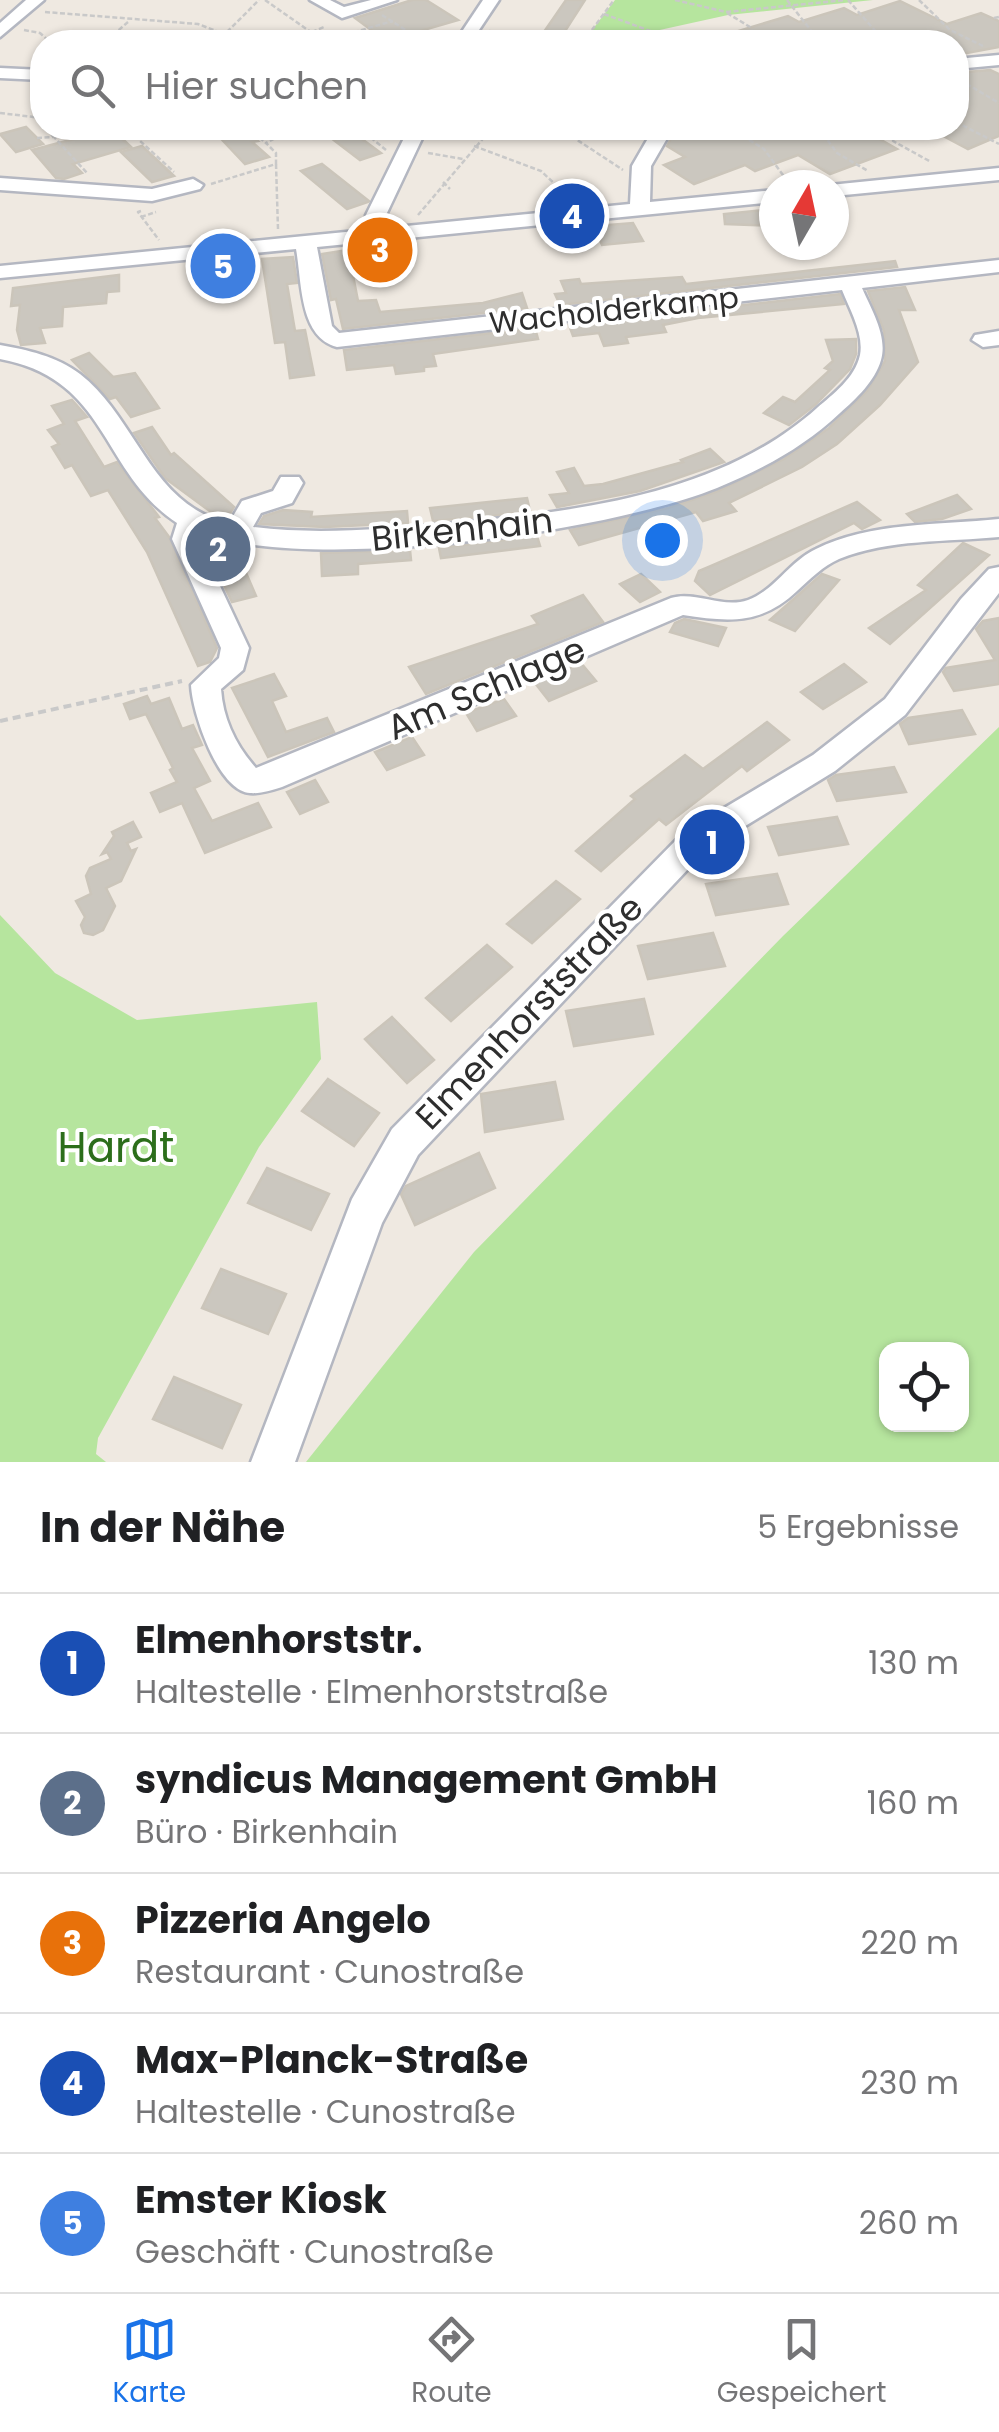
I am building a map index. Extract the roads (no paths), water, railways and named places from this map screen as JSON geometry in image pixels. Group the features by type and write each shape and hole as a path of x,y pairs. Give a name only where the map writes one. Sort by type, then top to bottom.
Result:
{"street":[{"path":"324,4 342,13 390,0"},
{"path":"472,30 491,0"},
{"path":"2,30 30,4"},
{"path":"969,63 999,60"},
{"path":"0,73 30,74"},
{"path":"376,234 376,216 412,140"},
{"path":"642,209 637,197 639,181 654,140"},
{"path":"849,189 999,174"},
{"path":"0,184 152,196 193,184"},
{"path":"0,272 642,209 759,192"},
{"name":"Wacholderkamp","path":"305,242 321,326 337,340 999,266"},
{"name":"Birkenhain","path":"0,352 46,361 76,378 159,495 190,520 238,532 293,539 361,540 561,520 682,490 734,470 806,432 862,377 872,347 850,284"},
{"path":"238,532 251,507 284,497 290,483"},
{"name":"Am Schlage","path":"190,520 186,539 235,648 233,663 206,685 205,702 239,772 250,781 271,778 681,605 733,612 763,605 806,562 829,553 856,544 999,528"},
{"name":"Elmenhorststraße","path":"273,1462 366,1213 405,1142 695,841 824,763 895,707 971,606 999,576"}],"place":[{"name":"Max-Planck-Straße","path":"572,216"},
{"name":"Pizzeria Angelo","path":"380,250"},
{"name":"Emster Kiosk","path":"223,266"},
{"name":"syndicus Management GmbH","path":"218,549"},
{"name":"Elmenhorststr.","path":"712,842"}],"park label":[{"name":"Hardt","path":"116,1147"}]}
